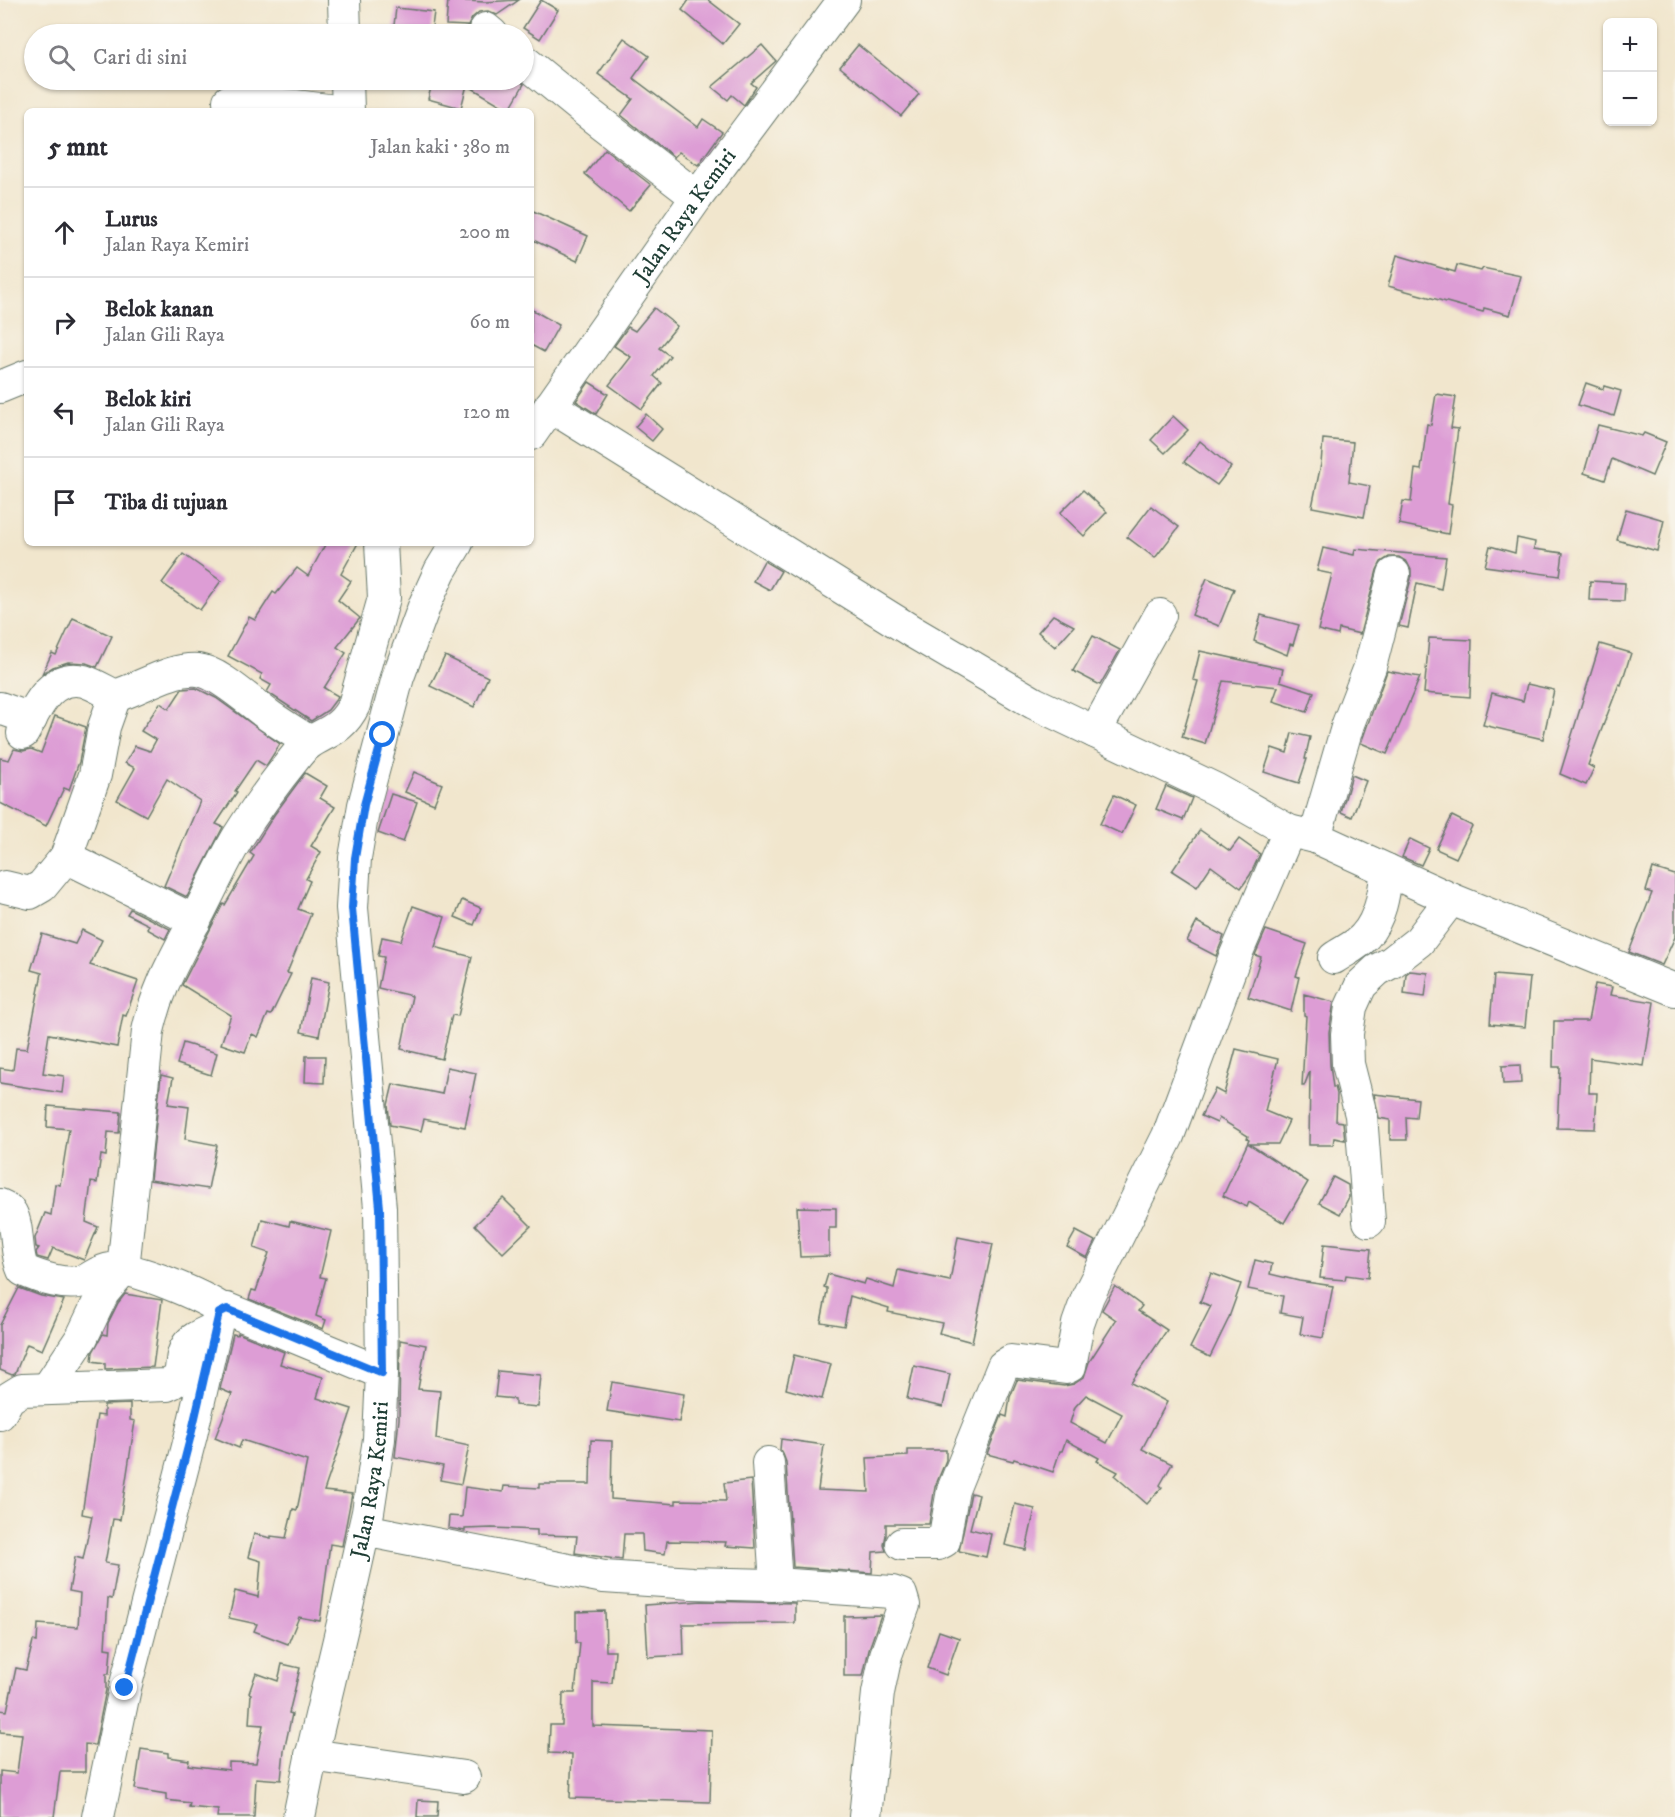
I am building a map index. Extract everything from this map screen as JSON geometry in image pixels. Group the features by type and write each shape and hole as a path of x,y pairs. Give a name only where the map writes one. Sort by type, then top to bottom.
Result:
{"street":[{"path":"344,0 345,24"},
{"name":"Jalan Raya Kemiri","path":"534,430 698,197 844,0"},
{"path":"534,69 698,197"},
{"path":"347,90 348,108"},
{"path":"230,101 311,108"},
{"path":"0,387 24,377"},
{"path":"550,406 913,632 1034,703 1215,789 1302,834 1451,899 1675,990"},
{"path":"48,1388 82,1337 103,1293 123,1269 150,1023 153,1006 164,978 213,883 248,822 299,752 310,742 337,728 347,719 401,600 382,546"},
{"name":"Jalan Raya Kemiri","path":"299,1817 364,1530 379,1439 382,1373 380,1208 352,908 355,858 364,805 398,677 401,600 440,571 455,546"},
{"path":"902,1544 938,1544 944,1541 953,1490 1003,1366 1011,1361 1066,1368 1070,1366 1078,1324 1088,1296 1168,1136 1238,950 1302,834 1348,724 1370,667 1394,574"},
{"path":"1095,732 1160,615"},
{"path":"0,708 27,726 43,696 50,688 63,683 84,681 115,696 135,690 162,677 199,670 214,675 271,717 310,742"},
{"path":"5,887 30,893 42,886 66,857 80,823 94,775 104,727 115,696"},
{"path":"66,857 91,867 195,921"},
{"path":"1334,958 1365,937 1375,921 1383,899 1387,870"},
{"path":"1369,1221 1361,1115 1348,1064 1347,1034 1352,1007 1361,985 1377,970 1392,962 1419,941 1451,899"},
{"path":"0,1205 8,1209 12,1216 17,1251 23,1270 65,1282 75,1282 85,1281 98,1273 111,1269 123,1269 210,1301 219,1319 125,1688 98,1817"},
{"path":"0,1414 9,1398 22,1390 167,1385 176,1382 181,1374 187,1345 219,1319 227,1309 382,1373"},
{"path":"768,1463 776,1584"},
{"path":"364,1530 604,1577 693,1583 776,1584 892,1592 901,1595 904,1605 886,1655 878,1693 865,1817"},
{"path":"312,1755 464,1777"}],"building":[{"path":"448,0 485,2 519,0 497,15 488,11 479,12 469,24 446,24"},
{"path":"541,0 558,10 540,39 534,35 534,24 526,24"},
{"path":"689,0 708,0 739,24 723,44 682,10"},
{"path":"396,8 434,12 432,24 394,24"},
{"path":"624,38 649,56 633,78 698,127 703,119 722,132 698,165 679,152 674,157 621,115 633,99 598,74"},
{"path":"762,45 776,61 751,83 756,87 744,105 732,95 728,100 712,87"},
{"path":"858,45 919,94 901,116 840,67"},
{"path":"430,90 466,90 461,108 428,99"},
{"path":"475,90 521,90 510,108 506,108"},
{"path":"605,149 651,185 629,211 585,174"},
{"path":"534,211 588,236 577,261 534,240"},
{"path":"1397,255 1455,272 1457,265 1481,271 1483,268 1521,276 1510,315 1484,308 1483,312 1388,286"},
{"path":"654,308 677,326 659,348 670,356 654,376 662,383 642,409 609,385 631,357 614,346 628,327 635,331"},
{"path":"534,311 559,325 544,352 534,347"},
{"path":"589,382 608,394 596,414 576,401"},
{"path":"1586,383 1603,389 1604,386 1621,391 1614,416 1578,405"},
{"path":"1436,394 1456,397 1451,428 1458,429 1448,504 1452,505 1448,534 1399,524 1403,501 1411,502 1415,469 1421,470 1427,424 1431,425"},
{"path":"646,414 662,429 652,441 635,427"},
{"path":"1173,416 1188,430 1165,453 1151,440"},
{"path":"1598,425 1642,436 1644,433 1666,442 1652,476 1612,459 1605,480 1584,473"},
{"path":"1323,439 1353,442 1349,482 1370,486 1364,517 1312,507 1321,464"},
{"path":"1200,441 1231,467 1217,485 1184,462"},
{"path":"1083,490 1107,512 1084,536 1060,513"},
{"path":"1151,506 1179,527 1155,558 1127,537"},
{"path":"1626,509 1664,520 1657,551 1617,540"},
{"path":"1517,538 1535,542 1534,549 1563,553 1560,576 1485,566 1490,546 1515,553"},
{"path":"324,546 356,546 341,574 351,581 338,600 360,618 337,647 346,653 324,688 338,696 328,710 311,721 267,692 271,685 260,679 262,674 228,656 249,617 255,620 273,592 276,594 297,568 308,576"},
{"path":"1323,548 1354,555 1355,549 1446,557 1441,589 1417,583 1408,628 1399,626 1411,579 1411,570 1407,562 1399,557 1389,557 1381,562 1377,570 1360,634 1339,629 1338,635 1318,630 1332,574 1317,571"},
{"path":"183,554 221,581 200,610 162,583"},
{"path":"764,561 781,571 770,590 753,581"},
{"path":"1207,578 1234,589 1219,626 1192,615"},
{"path":"1590,581 1625,583 1624,601 1589,600"},
{"path":"1053,615 1074,626 1055,647 1038,632"},
{"path":"1261,615 1299,625 1293,645 1290,644 1287,655 1254,641"},
{"path":"73,618 112,636 97,667 86,663 68,662 42,674 52,653 56,655"},
{"path":"1093,636 1120,650 1100,685 1073,671"},
{"path":"1429,638 1472,640 1470,697 1424,693"},
{"path":"1600,644 1631,653 1621,685 1619,684 1588,765 1594,768 1586,785 1560,774"},
{"path":"1200,651 1283,669 1280,681 1314,692 1307,712 1273,701 1278,687 1223,681 1205,744 1182,737 1198,681 1193,680"},
{"path":"445,656 488,677 474,707 430,686"},
{"path":"1387,671 1420,677 1387,754 1361,743"},
{"path":"1527,684 1554,690 1543,739 1483,725 1492,693 1523,701"},
{"path":"196,688 216,698 280,744 266,766 256,760 235,791 237,792 216,824 223,827 187,897 164,886 200,801 167,779 146,816 117,800 135,768 125,763 135,746 150,751 156,740 141,731 160,703 169,709 182,689"},
{"path":"55,716 86,727 79,762 69,790 64,788 46,826 0,803 0,758 9,760 14,749 23,751 31,749 41,753"},
{"path":"1292,733 1310,737 1305,759 1307,759 1299,783 1264,772 1272,748 1287,753"},
{"path":"414,772 442,784 434,804 405,792"},
{"path":"305,773 327,786 320,798 335,807 311,846 321,852 306,879 310,881 298,909 311,914 287,973 291,974 271,1015 268,1014 258,1037 252,1034 245,1052 221,1044 231,1015 182,985 223,904 225,905 254,856 250,853"},
{"path":"1352,775 1366,781 1352,817 1341,812"},
{"path":"1166,786 1192,798 1183,820 1156,809"},
{"path":"391,794 417,802 403,842 378,833"},
{"path":"1114,795 1136,805 1122,834 1100,824"},
{"path":"1452,816 1472,826 1456,858 1436,849"},
{"path":"1200,830 1230,851 1239,839 1260,854 1241,888 1211,866 1197,887 1172,871"},
{"path":"1410,839 1429,848 1421,865 1402,857"},
{"path":"1653,868 1675,875 1675,937 1662,965 1629,952 1652,893 1646,891"},
{"path":"462,900 481,908 474,925 455,917"},
{"path":"413,906 445,917 435,947 472,957 458,1016 452,1015 442,1059 401,1049 412,996 378,988 384,957 378,956 382,937 401,941"},
{"path":"130,909 170,929 165,939 147,929 149,925 127,914"},
{"path":"1197,922 1224,936 1216,956 1187,941"},
{"path":"82,930 102,940 90,965 138,981 126,1016 123,1015 117,1047 49,1034 43,1073 64,1076 62,1093 0,1083 0,1068 13,1070 16,1048 27,1049 42,973 31,970 42,934 75,944"},
{"path":"1266,930 1307,944 1296,976 1299,977 1291,1011 1248,997 1261,957 1255,955"},
{"path":"1410,971 1428,973 1425,997 1404,994 1406,974"},
{"path":"1494,975 1530,978 1525,1027 1490,1024"},
{"path":"311,978 329,982 319,1036 301,1032"},
{"path":"1595,984 1612,987 1610,995 1654,1002 1644,1066 1590,1058 1589,1093 1597,1093 1595,1129 1557,1128 1560,1067 1553,1067 1554,1021 1588,1021"},
{"path":"1304,994 1334,1002 1329,1032 1330,1065 1333,1087 1337,1094 1336,1121 1343,1122 1345,1140 1334,1138 1333,1145 1309,1145 1310,1071 1302,1086 1306,1016 1304,1015"},
{"path":"183,1043 217,1053 211,1075 177,1064"},
{"path":"1236,1049 1278,1059 1265,1111 1289,1121 1278,1144 1249,1144 1308,1182 1284,1223 1249,1202 1247,1207 1223,1196 1249,1140 1248,1136 1219,1118 1217,1123 1201,1116 1215,1089 1224,1094"},
{"path":"306,1056 325,1056 324,1083 305,1082"},
{"path":"1520,1065 1521,1083 1503,1084 1502,1066"},
{"path":"447,1067 476,1073 465,1127 424,1119 421,1131 390,1125 388,1105 393,1084 442,1094"},
{"path":"161,1075 173,1078 168,1104 189,1107 185,1139 217,1145 208,1189 150,1180"},
{"path":"1374,1094 1418,1099 1416,1118 1406,1117 1407,1140 1390,1140 1390,1120 1379,1118"},
{"path":"48,1106 121,1112 119,1133 108,1132 106,1156 101,1155 97,1183 91,1182 86,1222 98,1227 84,1260 53,1248 48,1260 37,1257 36,1252 39,1248 36,1247 35,1238 45,1213 51,1215 55,1184 60,1185 69,1129 47,1127"},
{"path":"1333,1177 1348,1185 1349,1197 1340,1214 1319,1203"},
{"path":"503,1198 531,1226 503,1253 475,1225"},
{"path":"797,1207 836,1208 836,1228 829,1228 829,1256 800,1257"},
{"path":"262,1219 289,1226 290,1221 331,1231 320,1277 326,1278 316,1316 326,1320 323,1329 249,1299 252,1290 256,1291 269,1253 254,1248"},
{"path":"1076,1231 1095,1241 1087,1258 1067,1247"},
{"path":"958,1237 993,1244 972,1342 939,1333 942,1323 888,1312 889,1308 850,1296 844,1326 821,1322 827,1292 827,1288 824,1287 828,1274 864,1284 866,1279 894,1288 898,1270 950,1281"},
{"path":"1324,1244 1371,1249 1368,1278 1346,1275 1345,1280 1320,1278"},
{"path":"1255,1260 1272,1264 1270,1274 1333,1286 1323,1338 1300,1334 1303,1317 1280,1313 1283,1296 1248,1289"},
{"path":"1211,1273 1241,1284 1228,1320 1210,1357 1190,1348 1211,1306 1200,1302"},
{"path":"1115,1286 1142,1306 1138,1311 1167,1330 1131,1383 1167,1402 1142,1449 1172,1464 1160,1485 1162,1487 1147,1504 1115,1476 1118,1472 1097,1461 1099,1458 1066,1440 1053,1472 1014,1459 1013,1461 987,1454 1002,1415 1007,1417 1010,1397 1017,1380 1064,1386 1074,1384 1084,1377 1089,1362 1116,1320 1102,1310","holes":["1086,1395 1122,1414 1107,1443 1070,1423 1075,1407"]},
{"path":"19,1288 41,1296 64,1300 42,1350 27,1344 15,1374 12,1375 0,1370 0,1325"},
{"path":"125,1294 162,1300 153,1367 105,1369 105,1363 92,1361 93,1352 103,1334 107,1335 108,1323"},
{"path":"238,1333 284,1352 280,1364 323,1377 317,1398 352,1409 324,1491 352,1494 342,1546 330,1544 320,1621 299,1617 288,1644 254,1631 257,1624 229,1618 235,1591 258,1597 261,1561 248,1557 254,1534 271,1538 271,1536 286,1538 293,1509 297,1510 307,1461 242,1440 239,1448 215,1438 232,1394 220,1389 233,1334"},
{"path":"400,1340 426,1345 418,1389 440,1391 436,1439 469,1446 461,1484 440,1480 443,1466 395,1457 399,1419"},
{"path":"794,1355 831,1364 822,1399 786,1389"},
{"path":"914,1366 950,1374 943,1407 907,1399"},
{"path":"498,1371 541,1375 538,1407 515,1405 515,1399 495,1397"},
{"path":"612,1382 684,1394 679,1422 607,1411"},
{"path":"130,1404 130,1420 135,1421 120,1520 113,1519 105,1563 118,1565 112,1599 108,1598 105,1648 111,1649 109,1674 106,1674 106,1690 95,1745 85,1744 85,1772 60,1772 54,1817 0,1817 0,1771 17,1773 22,1734 0,1732 0,1710 7,1711 16,1668 26,1670 33,1641 37,1642 38,1624 78,1627 80,1593 69,1591 75,1557 83,1559 92,1516 82,1514 97,1415 104,1416 104,1405"},
{"path":"781,1439 824,1445 818,1490 869,1492 867,1458 908,1456 908,1450 946,1450 946,1460 935,1487 929,1524 886,1524 884,1545 886,1551 873,1552 872,1573 793,1567 786,1462 780,1450"},
{"path":"591,1440 612,1441 611,1499 676,1504 676,1500 726,1501 724,1483 751,1480 755,1548 725,1546 726,1542 667,1541 665,1554 643,1551 642,1534 624,1534 622,1560 575,1553 577,1536 537,1535 537,1530 492,1528 465,1529 465,1531 448,1528 449,1516 462,1517 465,1487 503,1492 504,1486 539,1488 539,1484 590,1484"},
{"path":"971,1493 979,1495 970,1529 991,1534 986,1557 959,1551"},
{"path":"1015,1504 1035,1509 1026,1550 1005,1545"},
{"path":"702,1601 795,1603 795,1623 683,1624 684,1655 648,1657 645,1605"},
{"path":"605,1611 606,1651 615,1651 612,1683 593,1682 593,1726 712,1730 710,1802 570,1798 572,1754 549,1753 550,1725 562,1725 563,1693 575,1693 580,1643 576,1643 576,1612"},
{"path":"881,1615 869,1649 863,1676 844,1676 844,1616"},
{"path":"939,1631 959,1638 946,1675 927,1668"},
{"path":"282,1664 300,1668 289,1713 292,1714 284,1751 281,1780 256,1778 254,1817 217,1817 218,1810 189,1807 190,1803 166,1800 166,1794 135,1789 141,1749 168,1753 168,1757 189,1760 188,1765 229,1770 229,1762 256,1763 263,1725 249,1724 251,1694 249,1693 256,1673 278,1681"},
{"path":"418,1800 438,1801 437,1817 417,1817"}],"route":[{"path":"125,1688 191,1435 219,1313 227,1309 382,1373 380,1208 352,908 355,858 364,805 383,735"}]}
